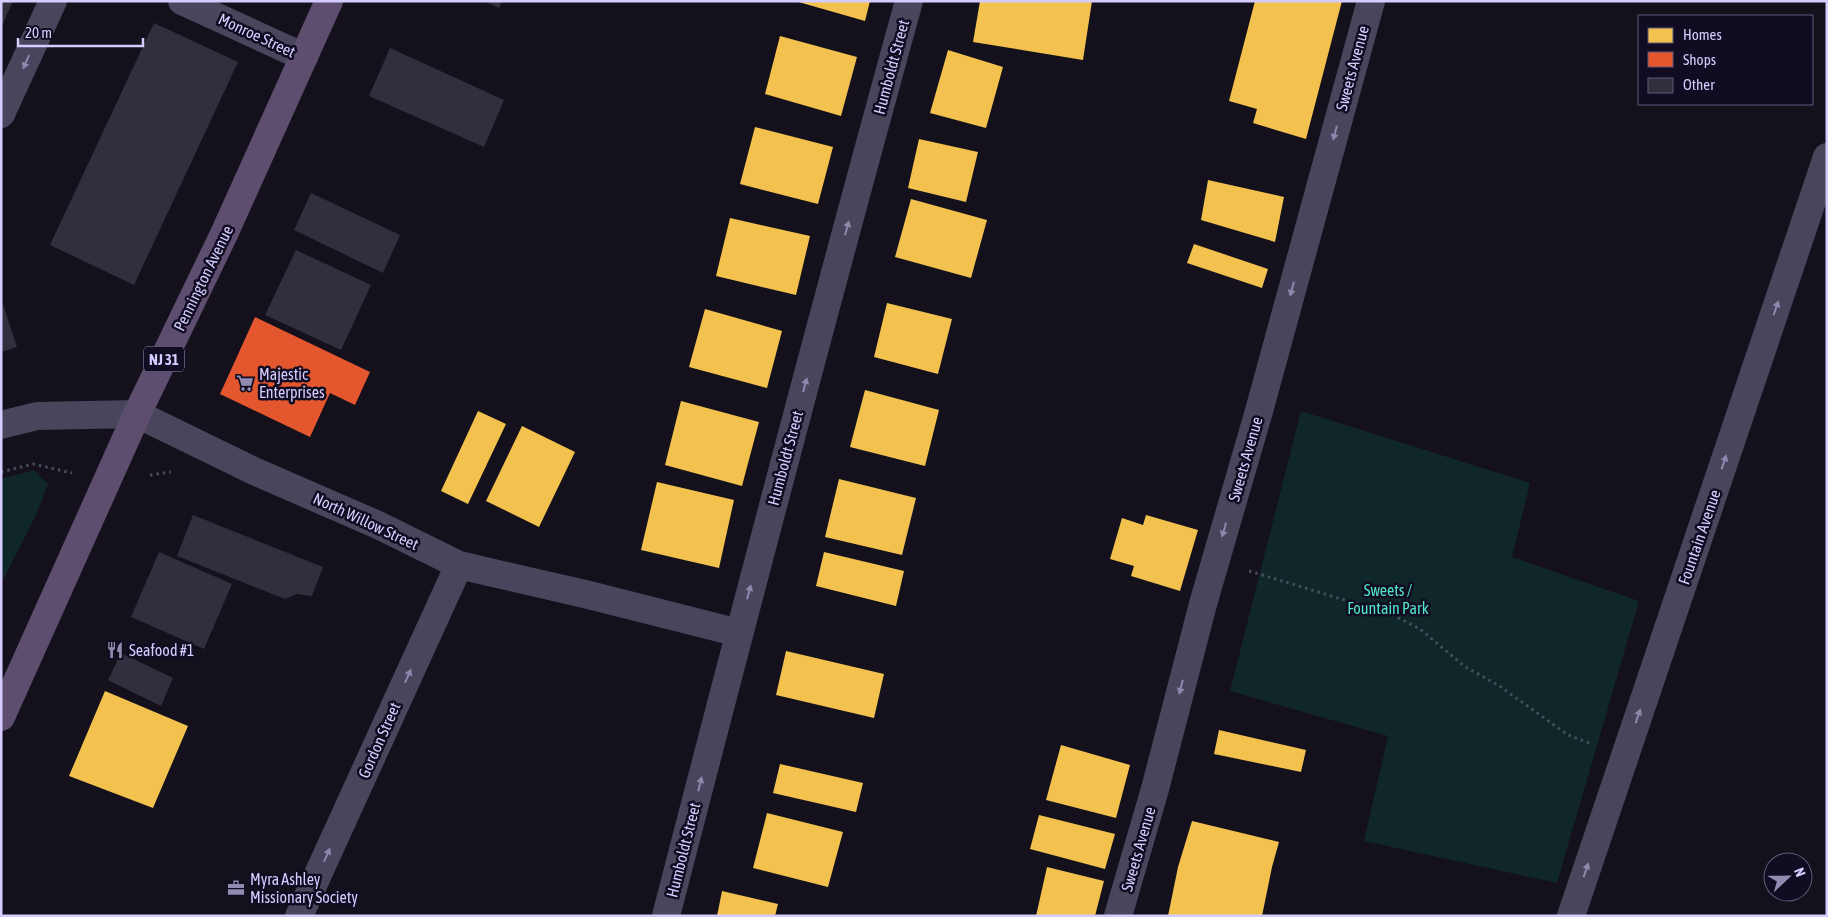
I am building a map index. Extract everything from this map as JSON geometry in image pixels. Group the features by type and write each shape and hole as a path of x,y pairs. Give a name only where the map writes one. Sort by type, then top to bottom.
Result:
{"main road":[{"name":"Pennington Avenue","path":"1,717 137,414 224,234 329,1"}],"street":[{"path":"1,114 53,1"},
{"name":"Monroe Street","path":"182,1 304,57"},
{"name":"Humboldt Street","path":"666,916 829,291 909,1"},
{"name":"Sweets Avenue","path":"1118,916 1155,789 1215,561 1259,411 1371,1"},
{"name":"Fountain Avenue","path":"1570,916 1827,158"},
{"name":"North Willow Street","path":"1,425 37,416 137,414 254,470 378,525 459,565 589,595 739,634"},
{"name":"Gordon Street","path":"299,916 459,565"}],"path":[{"path":"1215,561 1391,614 1420,629 1464,666 1501,687 1568,734 1624,756"}],"green space":[{"name":"Sweets / Fountain Park","path":"1301,411 1530,483 1512,557 1639,601 1557,883 1364,841 1388,736 1230,691"},
{"path":"34,470 48,484 36,515 1,584 1,479"}],"building: Homes":[{"path":"795,1 870,1 865,21"},
{"path":"980,1 1092,1 1083,60 973,42"},
{"path":"1255,1 1342,1 1306,139 1253,123 1257,109 1229,101"},
{"path":"780,36 857,57 841,116 765,94"},
{"path":"948,50 1003,67 986,128 930,113"},
{"path":"755,127 833,147 818,204 740,184"},
{"path":"919,139 978,152 966,202 908,188"},
{"path":"1208,180 1284,197 1275,242 1201,220"},
{"path":"911,199 987,220 971,278 895,257"},
{"path":"730,218 810,236 796,295 716,276"},
{"path":"1194,244 1268,269 1262,288 1187,263"},
{"path":"887,303 952,319 938,374 874,357"},
{"path":"705,309 782,331 767,388 689,367"},
{"path":"865,390 939,410 925,466 850,447"},
{"path":"681,401 759,422 742,486 665,465"},
{"path":"478,411 506,424 468,504 441,491"},
{"path":"522,426 575,452 539,527 486,501"},
{"path":"839,479 916,498 902,555 825,537"},
{"path":"657,482 734,500 719,568 641,550"},
{"path":"1146,515 1198,530 1180,591 1131,576 1134,566 1110,559 1122,518 1143,525"},
{"path":"824,552 904,571 896,606 816,586"},
{"path":"786,651 884,674 874,718 776,695"},
{"path":"105,691 188,726 153,808 69,776"},
{"path":"1219,730 1306,750 1301,772 1214,754"},
{"path":"1061,745 1130,765 1116,818 1046,800"},
{"path":"780,764 863,783 856,812 773,793"},
{"path":"767,813 843,832 828,887 753,868"},
{"path":"1039,815 1115,834 1105,869 1030,849"},
{"path":"1192,821 1279,842 1262,916 1168,916 1178,867"},
{"path":"1047,867 1104,881 1095,916 1036,916"},
{"path":"722,891 778,904 775,916 717,916"}],"building: Shops":[{"path":"255,317 370,372 355,405 330,393 310,437 220,394"}],"building: Other":[{"path":"1,1 13,1 1,28"},
{"path":"484,1 502,1 499,8"},
{"path":"154,23 238,62 134,285 50,245"},
{"path":"390,48 504,100 484,147 369,96"},
{"path":"311,193 400,235 383,273 294,230"},
{"path":"296,250 371,285 341,350 265,315"},
{"path":"1,298 17,347 1,352"},
{"path":"193,515 323,567 312,596 297,594 285,599 177,556"},
{"path":"159,552 232,584 204,649 131,617"},
{"path":"121,653 173,678 161,706 108,680"}],"place":[{"name":"Majestic Enterprises","path":"245,383"},
{"name":"Seafood #1","path":"115,650"},
{"name":"Myra Ashley Missionary Society","path":"236,888"}]}
